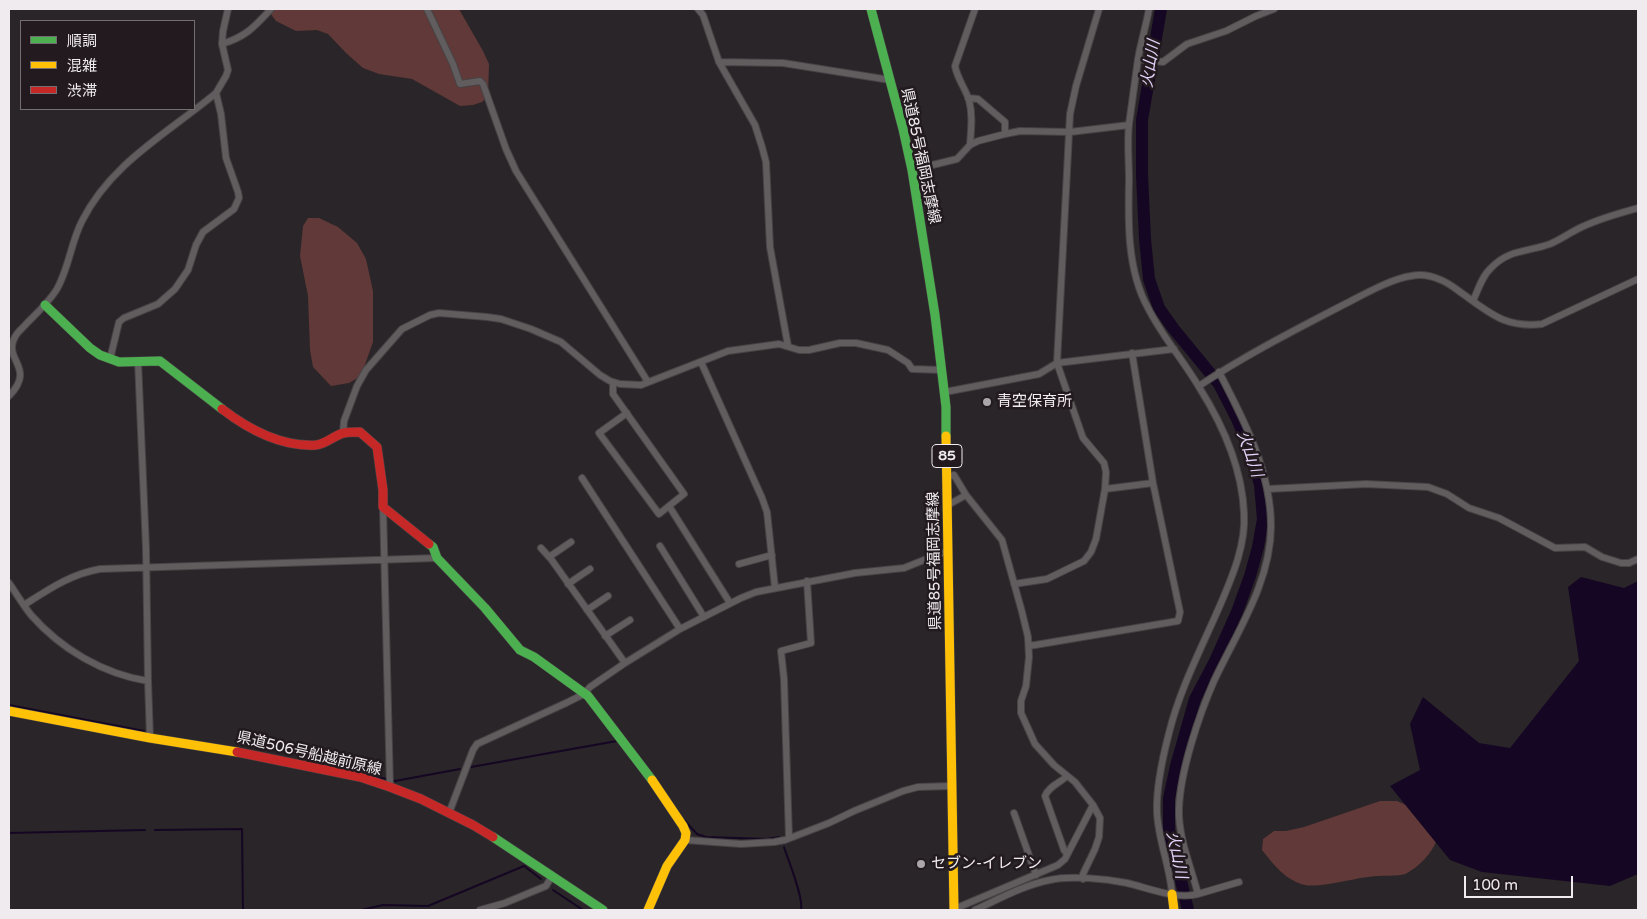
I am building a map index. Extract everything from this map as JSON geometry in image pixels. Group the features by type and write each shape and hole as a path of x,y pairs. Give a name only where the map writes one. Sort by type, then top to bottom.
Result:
{"main road":[{"name":"県道85号福岡志摩線","path":"871,9 903,128 912,170 945,392 948,476 954,908"},
{"path":"45,305 90,348 100,355 119,362 160,361 250,429 285,441 316,445 328,442 343,433 360,432 377,448 383,507 433,547 438,558 450,574 485,608 520,650 534,657 588,696 684,826 685,840 667,866 648,910"},
{"name":"県道506号船越前原線","path":"9,712 150,738 214,747 360,777 421,799 449,813 506,845 603,910"},
{"path":"1174,894 1174,910"}],"street":[{"path":"195,109 216,93 228,70 222,44 222,30 228,9"},
{"path":"222,44 238,39 248,33 271,9"},
{"path":"427,9 453,64 460,84 480,81 483,84 506,149 516,171 648,382"},
{"path":"698,9 703,15 719,62 755,125 762,146 766,162 770,247 788,346"},
{"path":"970,145 971,112 968,98 955,66 975,9"},
{"path":"1014,584 1047,579 1084,560 1091,552 1096,539 1105,490 1106,472 1104,463 1083,438 1057,363 1070,114 1076,86 1099,9"},
{"path":"1149,9 1129,125 1128,205 1133,265 1139,288 1148,309 1199,386 1229,444 1241,484 1245,516 1242,540 1233,571 1183,692 1169,731 1165,751 1157,810 1163,851 1174,894"},
{"path":"1141,59 1163,62 1187,44 1226,31 1274,9"},
{"path":"719,62 783,63 890,80"},
{"path":"110,359 119,322 124,318 158,304 175,289 188,270 196,245 203,232 234,209 237,204 238,192 226,158 221,114 216,93"},
{"path":"968,98 978,99 1005,122 1005,134"},
{"path":"9,396 19,384 21,377 12,349 15,336 45,305 57,288 78,230 100,191 120,168 194,110"},
{"path":"912,170 957,159 970,145 1005,134 1020,131 1070,132 1129,125"},
{"path":"1473,301 1483,278 1490,268 1505,257 1520,250 1552,243 1571,232 1606,217 1638,208"},
{"path":"1199,386 1218,373 1366,293 1410,276 1422,275 1441,280 1495,317 1508,322 1532,325 1542,324 1638,279"},
{"path":"343,433 344,421 357,386 366,370 402,329 430,314 439,313 487,316 531,329 561,342 600,374 620,384 641,385 728,351 779,344 799,350 809,350 840,343 856,343 888,350 908,363 912,369 942,370"},
{"path":"945,392 1039,374 1057,363 1174,349"},
{"path":"1028,646 1178,621 1180,612 1153,483 1132,353"},
{"path":"138,361 150,738"},
{"path":"701,362 767,512 775,588"},
{"path":"1196,895 1181,832 1179,810 1182,786 1192,744 1205,704 1248,613 1266,565 1271,527 1268,490 1244,420 1218,373"},
{"path":"613,382 613,394 627,413 684,494 659,514 599,433 627,413"},
{"path":"948,476 954,475 966,495 1002,540 1022,612 1028,646 1028,669 1021,701 1021,713 1035,744 1054,765 1075,782 1093,805 1100,818 1100,828 1095,849 1083,874 1083,879"},
{"path":"582,478 680,629"},
{"path":"1105,490 1153,483"},
{"path":"1268,490 1366,484 1428,487 1447,494 1469,508 1499,518 1555,548 1585,547 1602,557 1620,563 1629,563 1638,559"},
{"path":"948,505 966,495"},
{"path":"669,506 730,603"},
{"path":"383,507 390,787"},
{"path":"549,557 571,542"},
{"path":"660,546 704,617"},
{"path":"541,548 625,663"},
{"path":"449,813 477,744 584,694 590,687 625,663 680,629 756,592 855,573 904,568 949,550"},
{"path":"739,564 772,555"},
{"path":"24,605 63,580 100,569 438,558"},
{"path":"568,584 590,569"},
{"path":"789,838 784,679 781,651 811,643 807,581"},
{"path":"9,583 24,605 44,628 68,648 93,664 148,682"},
{"path":"587,610 608,596"},
{"path":"605,636 630,620"},
{"path":"1067,776 1063,781 1047,790 1045,796 1067,854"},
{"path":"685,840 741,844 774,842 829,823 903,790 918,787 951,786"},
{"path":"954,908 1058,865 1065,859 1093,805"},
{"path":"1014,813 1036,874"},
{"path":"480,910 500,905 546,886 552,876"},
{"path":"975,910 1028,886 1050,880 1070,878 1124,883 1174,894 1196,895 1239,882"}],"shaded area":[{"path":"267,9 459,9 489,64 488,96 482,102 460,106 412,79 379,74 363,68 328,34 317,30 296,31 276,21"},
{"path":"308,218 319,218 338,227 357,243 366,259 373,291 373,342 361,376 349,383 331,386 313,367 310,350 308,296 300,256 303,226"},
{"path":"1581,577 1624,588 1638,581 1638,874 1610,886 1482,872 1450,860 1390,786 1420,770 1410,724 1423,697 1479,743 1510,748 1579,661 1568,587"},
{"path":"1380,801 1397,801 1408,806 1437,839 1425,859 1404,874 1369,877 1312,886 1305,885 1286,876 1262,850 1263,839 1274,831 1286,831 1304,827"}],"waterway":[{"name":"火山川","path":"1161,9 1142,120 1142,175 1149,279 1159,308 1219,384 1237,419 1252,456 1260,485 1263,519 1250,576 1237,612 1195,699 1169,798 1169,830 1188,910"},
{"path":"9,705 144,731"},
{"path":"471,767 617,741"},
{"path":"364,774 395,781 460,769"},
{"path":"684,820 697,834 706,837 767,839 779,837"},
{"path":"155,830 242,829 243,910"},
{"path":"9,833 145,830"},
{"path":"784,847 798,888 801,910"},
{"path":"361,910 383,905 428,906 524,866 541,879"},
{"path":"553,890 583,910"}],"traffic: fast":[{"path":"871,9 912,170 935,315 946,407 946,436"},
{"path":"45,305 90,348 100,355 119,362 160,361 222,409"},
{"path":"429,544 433,547 437,558 485,608 520,650 534,657 588,696 652,780"},
{"path":"493,837 603,910"}],"traffic: slow":[{"path":"946,436 954,910"},
{"path":"9,711 150,738 237,752"},
{"path":"648,910 667,866 685,840 686,833 652,780"},
{"path":"1172,894 1174,910"}],"traffic: jam":[{"path":"222,409 254,430 291,443 316,445 324,443 340,434 360,432 377,447 383,490 383,507 429,544"},
{"path":"237,752 360,777 421,799 493,837"}],"place":[{"name":"青空保育所","path":"987,402"},
{"name":"セブン-イレブン","path":"921,864"}]}
